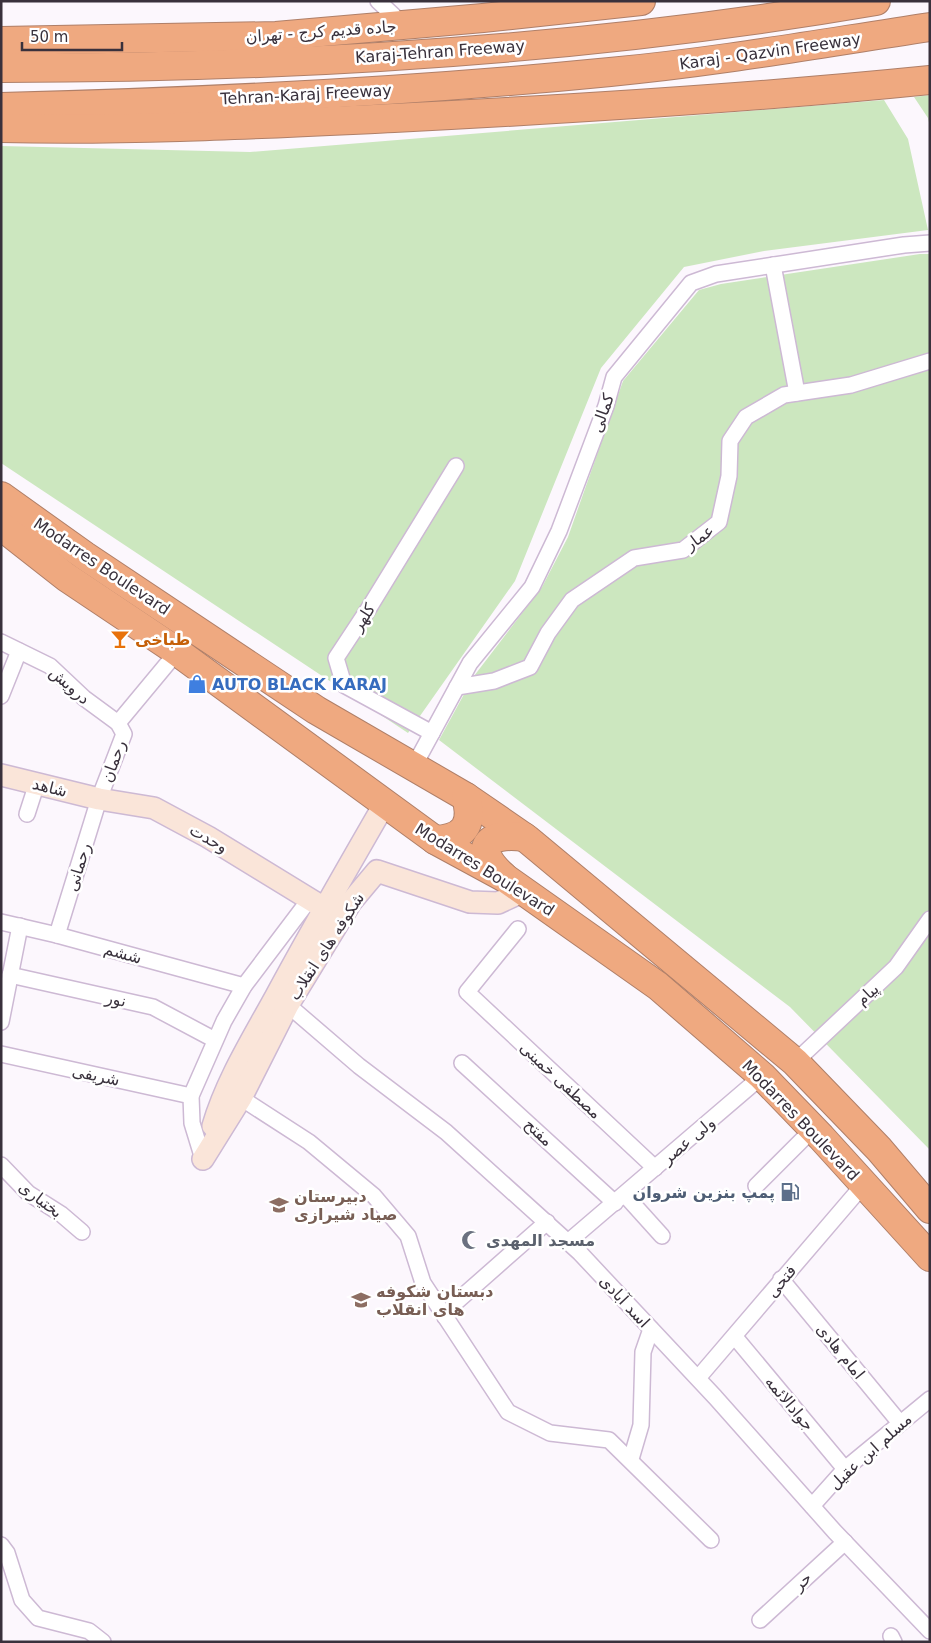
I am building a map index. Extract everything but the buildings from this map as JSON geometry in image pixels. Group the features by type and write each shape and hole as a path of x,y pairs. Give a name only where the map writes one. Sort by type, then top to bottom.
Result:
{"highway":[{"name":"جاده قدیم کرج - تهران","path":"1,29 278,27 386,9 548,1"},
{"name":"جاده قدیم کرج - تهران","path":"1,40 276,36 483,18 641,1"},
{"name":"Karaj-Tehran Freeway","path":"1,68 136,68 397,54 588,41 781,17 876,1"},
{"name":"Karaj - Qazvin Freeway","path":"610,72 692,63 930,27"},
{"path":"610,72 751,80 930,62"},
{"name":"Tehran-Karaj Freeway","path":"1,107 122,104 347,92 610,72"},
{"path":"1,128 238,127 665,102 930,80"},
{"name":"Modarres Boulevard","path":"1,496 85,556 316,710 466,797 524,837 795,1062 879,1149 930,1209"},
{"name":"Modarres Boulevard","path":"1,526 66,576 177,652 435,840 515,885 658,986 762,1076 930,1257"},
{"path":"435,840 448,839 462,832 470,819 466,797"},
{"path":"515,885 489,864 485,855 488,843 496,836 524,837"}],"street":[{"name":"کمالی","path":"414,766 470,663 532,587 559,531 606,406 614,377 691,283 716,274 904,245 930,244"},
{"path":"773,265 797,393"},
{"name":"عمار","path":"457,687 494,681 530,667 548,633 572,600 634,558 683,550 719,522 729,476 730,440 746,417 784,395 851,385 930,361"},
{"name":"کلهر","path":"432,733 344,684 336,658 456,466"},
{"name":"درویش","path":"1,642 50,666 84,698 118,723"},
{"path":"1,696 5,674 19,651"},
{"path":"118,723 177,652"},
{"name":"رحمان","path":"99,799 124,734 118,723"},
{"name":"شاهد","path":"1,775 99,799"},
{"path":"27,814 37,783"},
{"name":"وحدت","path":"99,799 154,808 208,836 316,904"},
{"name":"رحمانی","path":"57,934 99,799"},
{"name":"شکوفه های انقلاب","path":"203,1159 192,1123 191,1096 215,1040 244,986 316,904 385,803"},
{"name":"شکوفه های انقلاب","path":"203,1159 240,1098 288,1005 350,902 378,871 470,902 498,903 515,885"},
{"name":"شکوفه های انقلاب","path":"203,1159 218,1108 316,904"},
{"name":"پیام","path":"795,1062 896,967 930,919"},
{"name":"ششم","path":"1,922 57,934 244,986"},
{"path":"1,1022 20,926"},
{"name":"مصطفی خمینی","path":"518,929 467,992 655,1168"},
{"name":"نور","path":"10,975 153,1008 215,1040"},
{"name":"اسد آبادی","path":"288,1005 359,1066 446,1132 568,1242 698,1378 845,1542 930,1631"},
{"name":"شریفی","path":"1,1054 191,1096"},
{"name":"مفتح","path":"462,1063 662,1236"},
{"name":"ولی عصر","path":"568,1242 762,1076"},
{"path":"240,1098 309,1142 374,1196 408,1236 423,1283 508,1412 550,1433 609,1440 631,1459 711,1540"},
{"path":"756,1186 813,1129"},
{"name":"بختیاری","path":"1,1165 28,1193 61,1214 82,1232"},
{"name":"فتحی","path":"698,1378 864,1184"},
{"path":"445,1317 455,1303 547,1222"},
{"name":"امام هادی","path":"781,1279 900,1423"},
{"path":"631,1459 641,1426 642,1352 651,1329"},
{"name":"جوادالائمه","path":"735,1337 845,1469"},
{"name":"مسلم ابن عقیل","path":"812,1506 845,1469 930,1400"},
{"name":"حر","path":"760,1620 845,1542"},
{"path":"1,1545 8,1553 22,1600 38,1618 89,1631 103,1642"}],"green space":[{"path":"930,95 930,127 928,118 914,97"},
{"path":"884,100 908,139 928,230 764,251 684,267 601,368 515,581 408,733 1,463 1,146 250,152"},
{"path":"930,254 930,1150 790,1007 439,740 474,676 542,587 568,537 623,381 699,290 721,284"}],"place":[{"name":"طباخی","path":"120,639"},
{"name":"AUTO BLACK KARAJ","path":"197,684"},
{"name":"پمپ بنزین شروان","path":"790,1192"},
{"name":"دبیرستان صیاد شیرازی","path":"279,1205"},
{"name":"مسجد المهدی","path":"471,1240"},
{"name":"دبستان شکوفه های انقلاب","path":"361,1300"}]}
